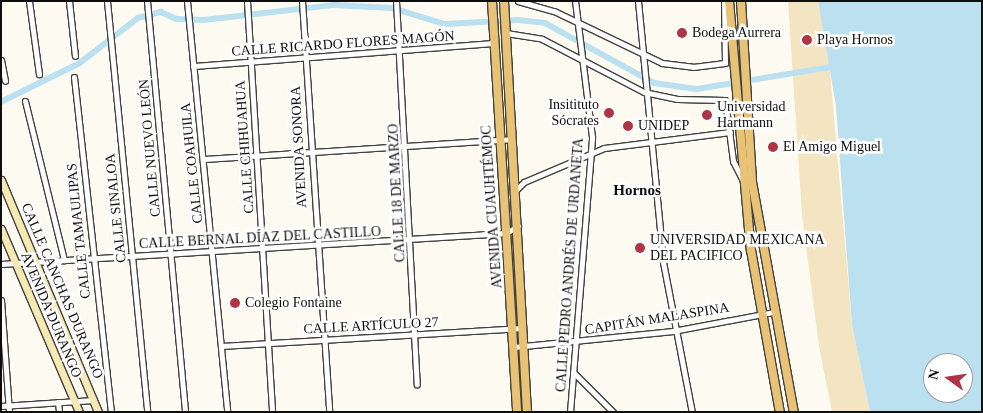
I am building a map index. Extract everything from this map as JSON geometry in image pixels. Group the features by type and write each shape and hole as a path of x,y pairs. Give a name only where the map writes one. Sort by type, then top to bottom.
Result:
{"main road":[{"name":"AVENIDA CUAUHTÉMOC","path":"492,1 517,412"},
{"name":"AVENIDA CUAUHTÉMOC","path":"504,1 527,412"},
{"path":"729,1 735,94 760,314 780,412"},
{"path":"741,1 745,95 752,182 774,312 794,412"},
{"name":"CALLE CANCHAS DURANGO","path":"1,180 98,412"},
{"name":"AVENIDA DURANGO","path":"1,229 78,412"}],"street":[{"path":"29,1 39,74"},
{"path":"69,1 75,56"},
{"name":"CALLE COAHUILA","path":"187,1 227,412"},
{"name":"AVENIDA SONORA","path":"302,1 310,152 329,412"},
{"path":"518,1 542,6 640,55 677,66 724,65 724,1"},
{"name":"CALLE PEDRO ANDRÉS DE URDANETA","path":"570,412 592,152 584,54 575,1"},
{"path":"638,1 640,55 649,142 673,331 692,412"},
{"name":"CALLE NUEVO LEÓN","path":"147,2 185,412"},
{"name":"CALLE SINALOA","path":"107,3 147,412"},
{"name":"CALLE CHIHUAHUA","path":"247,3 258,155 272,412"},
{"name":"CALLE 18 DE MARZO","path":"397,3 417,335 417,384"},
{"path":"506,31 542,39 585,63 644,90 677,98 725,100 733,161 744,183"},
{"name":"CALLE RICARDO FLORES MAGÓN","path":"193,66 494,43"},
{"path":"1,60 5,81"},
{"name":"CALLE TAMAULIPAS","path":"74,77 92,259 111,412"},
{"path":"26,101 64,260"},
{"path":"515,191 524,182 592,152 649,142 730,132"},
{"path":"203,159 511,139"},
{"name":"CALLE BERNAL DÍAZ DEL CASTILLO","path":"1,264 506,233 518,226"},
{"path":"1,300 9,412"},
{"name":"CAPITÁN MALASPINA","path":"514,347 523,348 576,343 673,331 774,312"},
{"name":"CALLE ARTÍCULO 27","path":"221,346 522,328"},
{"path":"573,372 613,412"},
{"path":"1,406 94,400"},
{"path":"58,402 59,412"}],"sand":[{"path":"788,1 818,1 828,48 852,325 870,412 832,412 819,346 802,215"}],"green space":[{"path":"733,231 736,248 707,253 704,236"}],"water":[{"path":"818,1 982,1 982,412 870,412 852,325 836,106"}],"waterway":[{"path":"1,102 80,63 138,18 161,12 177,19 204,20 334,5 392,8 445,24 518,20 545,23 654,83 697,89 838,66"}],"place":[{"name":"Bodega Aurrera","path":"682,33"},
{"name":"Playa Hornos","path":"807,40"},
{"name":"Insitituto Sócrates","path":"609,113"},
{"name":"Universidad Hartmann","path":"707,115"},
{"name":"UNIDEP","path":"628,126"},
{"name":"El Amigo Miguel","path":"773,147"},
{"name":"UNIVERSIDAD MEXICANA DEL PACIFICO","path":"640,248"},
{"name":"Colegio Fontaine","path":"235,303"}],"district":[{"name":"Hornos","path":"637,191"}]}
